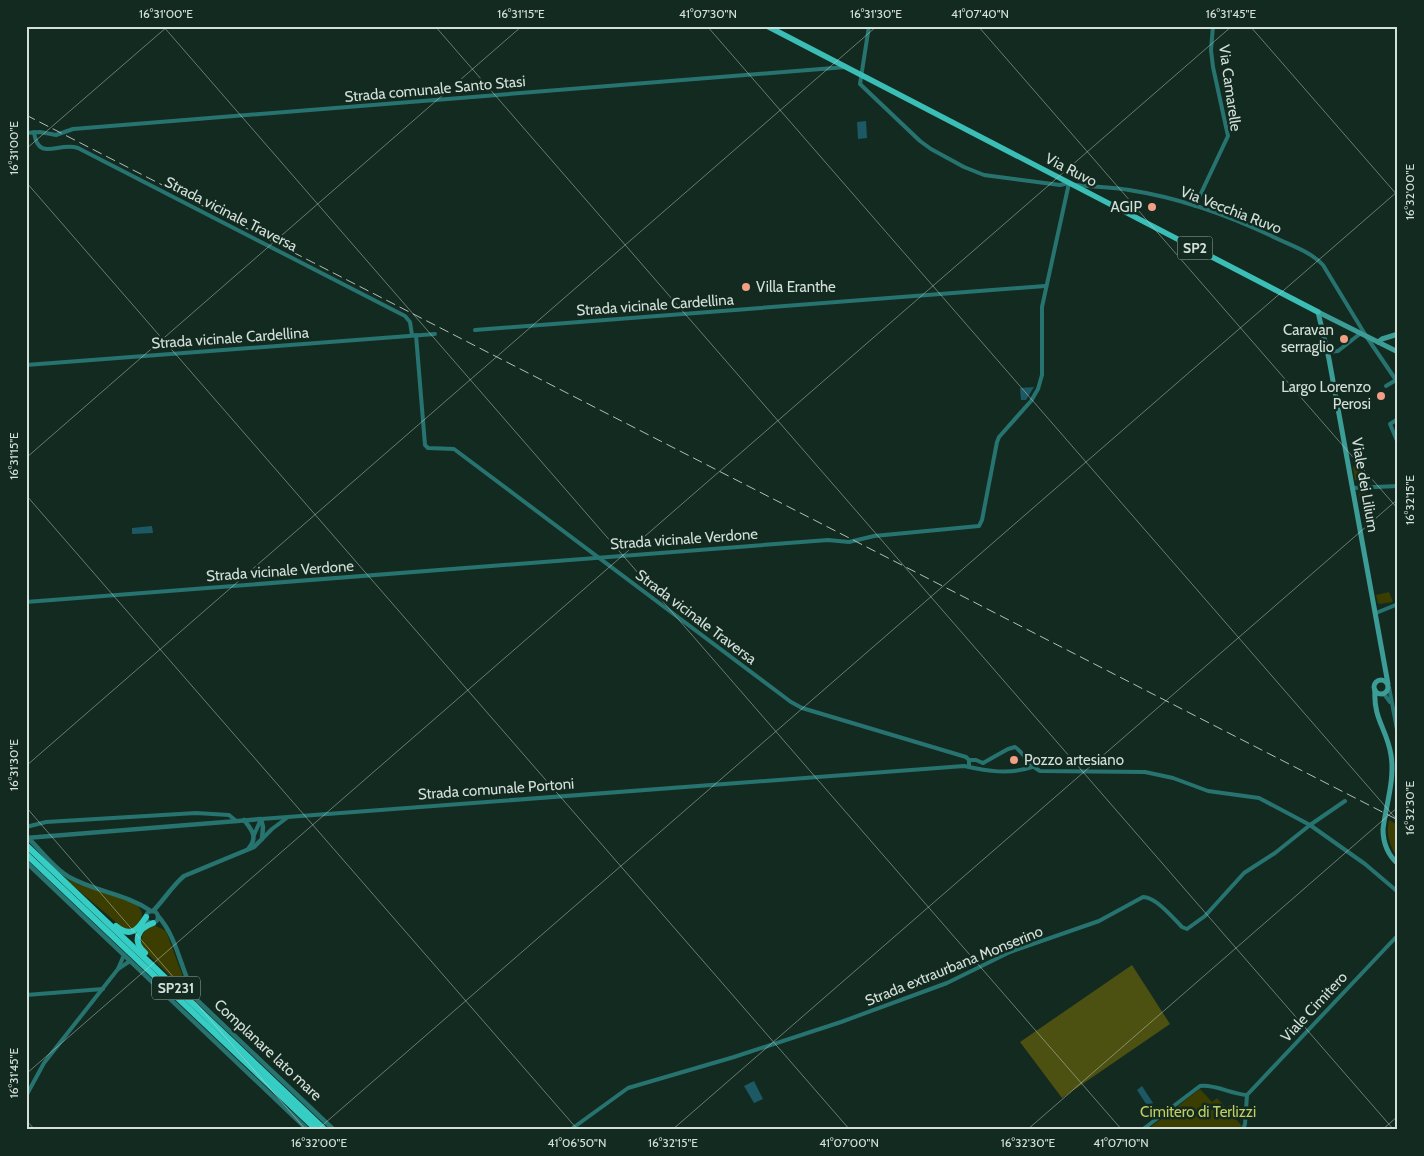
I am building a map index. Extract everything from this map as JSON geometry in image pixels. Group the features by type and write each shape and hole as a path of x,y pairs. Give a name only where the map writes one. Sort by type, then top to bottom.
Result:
{"highway":[{"name":"SP231","path":"26,845 325,1130"},
{"name":"SP231","path":"26,854 317,1130"},
{"path":"87,903 98,909 122,930 127,932 138,928 149,913"},
{"path":"153,922 141,930 138,941 140,948 162,969 166,979"}],"main road":[{"name":"Via Ruvo","path":"767,26 1318,312"},
{"name":"SP2","path":"1318,312 1398,352"},
{"name":"Viale dei Lilium","path":"1318,312 1328,352 1388,685"},
{"path":"1378,342 1395,335"},
{"path":"1391,348 1390,341 1395,335"},
{"name":"Viale dei Lilium","path":"1384,664 1384,673 1375,684 1375,690 1376,711 1391,754 1392,767 1384,826 1385,844 1398,864"},
{"path":"1376,711 1377,702 1387,691 1388,685 1385,680 1380,680"},
{"path":"1375,690 1383,694"}],"street":[{"path":"861,75 869,26"},
{"name":"Via Camarelle","path":"1194,206 1228,136 1213,67 1211,50 1213,26"},
{"name":"Strada comunale Santo Stasi","path":"26,133 56,134 73,129 846,67"},
{"name":"Via Vecchia Ruvo","path":"861,75 860,82 862,85 920,141 964,167 984,174 1036,183 1071,184 1129,190 1194,206 1255,228 1318,259 1364,334 1383,358 1397,382"},
{"name":"Strada vicinale Traversa","path":"34,132 35,142 41,148 50,149 70,146 78,148 406,316 414,335 426,447 430,449 454,450 791,702 802,708 983,763"},
{"name":"Strada vicinale Verdone","path":"26,602 828,540 849,542 874,536 979,526 982,520 996,442 1031,401 1038,389 1042,375 1041,315 1045,286 1071,184"},
{"name":"Strada vicinale Cardellina","path":"475,330 1045,286"},
{"name":"Strada vicinale Cardellina","path":"26,365 435,334"},
{"path":"1328,352 1338,351 1364,334"},
{"path":"1376,350 1378,342"},
{"path":"1383,358 1382,351 1385,345"},
{"path":"1386,386 1397,382"},
{"path":"1398,419 1390,424 1398,443"},
{"path":"1352,488 1398,486"},
{"path":"1376,613 1398,604"},
{"path":"1388,685 1398,735"},
{"path":"1383,694 1389,700 1394,711"},
{"path":"982,770 983,763 1015,747 1022,752 1032,767 1040,771 1155,773 1208,791 1259,798 1310,825 1365,864 1398,892"},
{"path":"969,760 969,767"},
{"name":"Strada comunale Portoni","path":"26,837 936,768 969,767 1010,773 1020,772 1032,767"},
{"path":"1310,825 1345,800"},
{"path":"26,827 46,822 196,813 229,815 235,820"},
{"path":"167,930 148,920 149,913 164,900 184,876 247,851 288,817"},
{"path":"261,819 263,827 262,838"},
{"path":"247,851 254,842 254,835 261,819"},
{"path":"244,820 254,835"},
{"name":"Strada extraurbana Monserino","path":"570,1130 628,1088 734,1057 841,1022 947,983 1010,952 1099,921 1143,897 1148,897 1155,901 1187,930 1205,916 1244,873 1275,853 1310,825"},
{"path":"26,837 68,876 80,883 133,900 149,913 158,915"},
{"path":"26,862 308,1130"},
{"path":"153,922 157,920 164,900"},
{"name":"Complanare lato mare","path":"158,915 172,938 190,988 198,1001 334,1130"},
{"name":"Viale Cimitero","path":"1247,1095 1398,934"},
{"path":"26,1096 44,1063 118,969 124,955"},
{"path":"118,969 130,961"},
{"path":"26,995 102,989"},
{"path":"1142,1130 1200,1086 1206,1085 1235,1094 1247,1095 1243,1130"}],"green space":[{"path":"1361,463 1364,483 1355,480 1353,467"},
{"path":"1366,492 1368,508 1362,509 1359,494"},
{"path":"1389,592 1393,602 1378,603 1376,595"},
{"path":"1389,820 1398,825 1398,858 1389,840"},
{"path":"63,877 80,885 132,901 141,910 141,922 131,930 124,929"},
{"path":"154,925 166,931 186,985 196,1002 145,951 142,935"},
{"name":"Cimitero di Terlizzi","path":"1200,1089 1212,1102 1217,1098 1226,1108 1234,1105 1238,1109 1233,1116 1242,1126 1239,1130 1147,1130"}],"shaded area":[{"path":"1132,965 1170,1024 1062,1098 1020,1042"}],"water":[{"path":"866,121 867,138 858,139 857,122"},
{"path":"1034,387 1026,400 1021,400 1020,388"},
{"path":"152,526 153,533 132,534 132,528"},
{"path":"754,1081 763,1099 754,1103 744,1086"},
{"path":"1142,1086 1153,1103 1148,1107 1137,1090"}],"railway":[{"path":"26,115 1398,820"}],"place":[{"name":"AGIP","path":"1152,207"},
{"name":"Villa Eranthe","path":"746,287"},
{"name":"Caravan serraglio","path":"1344,339"},
{"name":"Largo Lorenzo Perosi","path":"1381,396"},
{"name":"Pozzo artesiano","path":"1014,760"}]}
